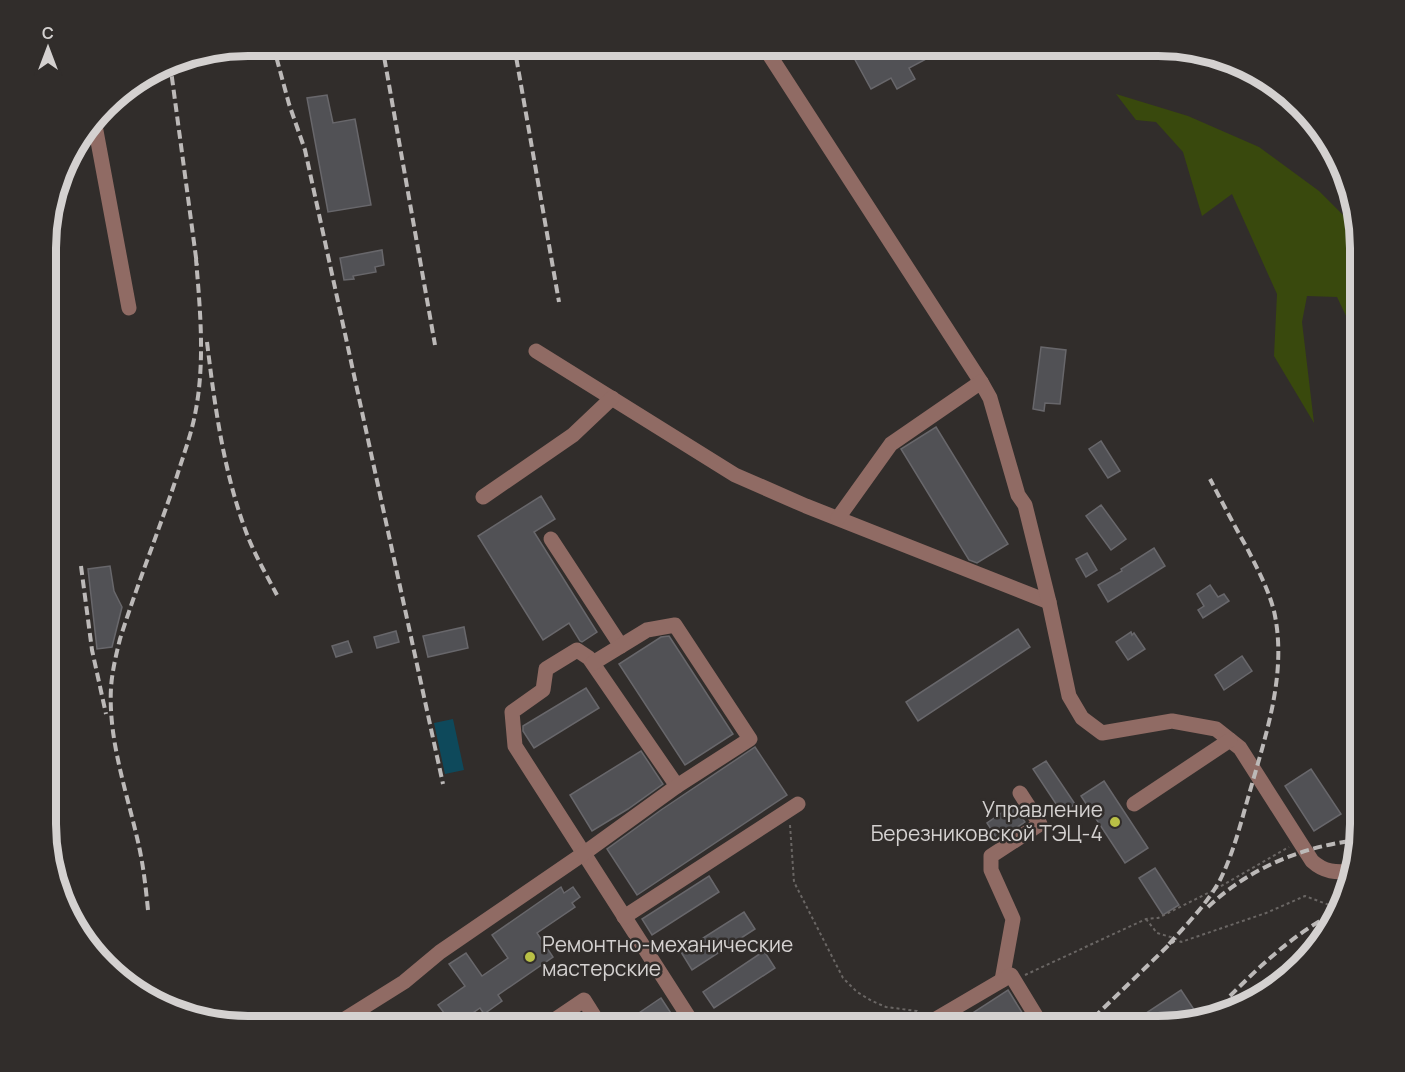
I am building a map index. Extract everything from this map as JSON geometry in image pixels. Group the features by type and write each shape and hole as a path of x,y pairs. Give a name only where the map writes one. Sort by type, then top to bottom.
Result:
{"street":[{"path":"769,56 990,399 1018,495 1024,505 1049,602 1069,696 1082,717 1102,733 1172,721 1216,729 1240,748 1311,861 1325,870 1344,872"},
{"path":"96,130 129,308"},
{"path":"536,351 735,475 1049,602"},
{"path":"838,518 891,444 981,382"},
{"path":"483,497 573,435 612,398"},
{"path":"551,539 621,646"},
{"path":"350,1016 404,982 440,952 677,786 750,739 675,625 647,630 593,663"},
{"path":"677,786 593,663 577,650 546,669 543,690 512,712 515,746 688,1016"},
{"path":"1134,804 1230,740"},
{"path":"1020,793 1040,824 992,856 991,870 1013,919 1008,980 1035,1016"},
{"path":"624,917 793,807"},
{"path":"940,1016 1008,980"},
{"path":"560,1016 584,1000 594,1016"}],"path":[{"path":"793,807 794,882 843,978 856,992 872,1001 886,1007 917,1011 926,1016"},
{"path":"1008,980 1146,919 1158,918 1300,842"},
{"path":"1146,919 1157,933 1181,942 1266,913 1305,896 1331,906"}],"green space":[{"path":"1116,94 1188,116 1259,147 1319,191 1347,219 1350,248 1350,324 1337,297 1307,296 1302,322 1314,423 1274,356 1277,294 1232,194 1202,216 1183,152 1156,122 1136,120"}],"water":[{"path":"453,719 464,770 445,774 434,723"}],"building":[{"path":"853,56 930,56 909,68 915,79 897,89 891,78 871,89"},
{"path":"327,95 333,123 355,119 371,205 328,212 307,98"},
{"path":"382,250 384,265 375,267 376,272 344,280 340,258"},
{"path":"1041,347 1066,350 1060,404 1045,403 1044,411 1033,409"},
{"path":"936,427 1008,544 977,563 969,560 901,449"},
{"path":"1101,441 1120,471 1108,478 1089,449"},
{"path":"541,496 555,519 534,532 597,632 582,642 569,623 543,640 478,536"},
{"path":"1101,505 1126,539 1111,550 1086,516"},
{"path":"1154,548 1165,566 1108,602 1098,585"},
{"path":"1087,553 1097,570 1086,577 1076,559"},
{"path":"110,566 114,591 122,607 112,647 97,649 88,569"},
{"path":"1210,585 1218,597 1224,594 1229,601 1203,618 1198,610 1204,606 1197,594"},
{"path":"464,627 468,648 428,657 423,636"},
{"path":"1018,629 1030,647 918,721 906,702"},
{"path":"396,631 399,642 377,648 374,637"},
{"path":"1131,632 1145,649 1128,660 1116,642"},
{"path":"669,636 733,734 685,765 619,664 661,637"},
{"path":"348,641 352,652 336,657 332,646"},
{"path":"1242,656 1252,671 1224,690 1215,675"},
{"path":"586,688 599,708 534,748 523,731 523,726"},
{"path":"755,747 787,795 637,895 607,849"},
{"path":"641,751 663,784 592,831 570,795"},
{"path":"1046,761 1075,804 1062,813 1033,769"},
{"path":"1311,769 1341,814 1314,831 1285,786"},
{"name":"Управление Березниковской ТЭЦ-4","path":"1104,781 1148,848 1125,863 1081,796"},
{"path":"1013,805 1025,822 998,840 987,823"},
{"path":"1155,868 1179,905 1163,915 1139,878"},
{"path":"709,876 719,892 652,935 642,919"},
{"name":"Ремонтно-механические мастерские","path":"561,887 564,893 573,887 580,897 572,903 575,907 537,933 553,957 498,995 502,1001 484,1014 480,1008 468,1016 446,1016 438,1005 465,986 449,964 466,953 482,976 508,958 492,935"},
{"path":"744,912 755,929 692,970 681,952"},
{"path":"764,951 775,968 714,1008 703,992"},
{"path":"1008,990 1024,1016 968,1016"},
{"path":"1181,990 1196,1013 1170,1016 1142,1016"},
{"path":"661,998 673,1016 637,1016"}],"railway":[{"path":"276,56 305,150 443,784"},
{"path":"384,56 435,345"},
{"path":"516,56 559,302"},
{"path":"171,72 197,265"},
{"path":"148,910 140,851 116,750 111,688 120,639 176,479 194,418 199,390 201,353 196,259"},
{"path":"207,342 217,416 233,490 251,544 277,595"},
{"path":"1169,944 1209,897 1229,860 1261,752 1273,705 1276,682 1278,635 1272,603 1255,563 1210,479"},
{"path":"81,566 92,650 106,714"},
{"path":"1208,907 1241,881 1278,861 1318,848 1349,841"},
{"path":"1230,996 1268,960 1325,918"},
{"path":"1095,1016 1174,940"}],"place":[{"name":"Управление Березниковской ТЭЦ-4","path":"1115,822"},
{"name":"Ремонтно-механические мастерские","path":"530,957"}]}
